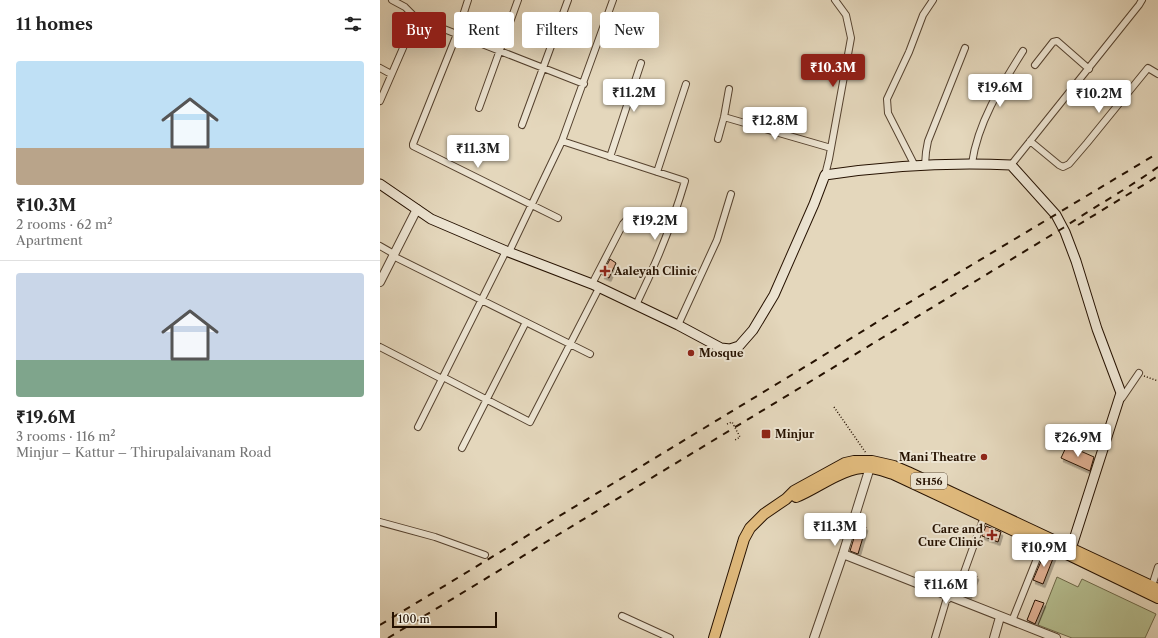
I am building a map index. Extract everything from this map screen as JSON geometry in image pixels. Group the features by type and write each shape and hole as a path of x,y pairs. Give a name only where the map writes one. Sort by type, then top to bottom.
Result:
{"main road":[{"path":"380,184 431,219 595,286 678,325 721,348 730,349 739,346 753,330 774,296 825,175 862,170 925,165 972,163 1011,165 1056,215 1065,232 1076,261 1097,329 1121,393 1070,552"},
{"name":"SH56","path":"714,638 740,553 750,528 764,514 786,499 794,491 845,463 854,461 871,465 894,466 985,513 1070,552 1155,588"},
{"name":"SH56","path":"1070,552 1158,598"}],"street":[{"path":"392,0 409,12"},
{"path":"464,12 468,0"},
{"path":"479,108 518,0"},
{"path":"522,125 568,0"},
{"path":"418,427 562,141 584,84 613,0"},
{"path":"825,175 851,38 846,15 835,0"},
{"path":"916,166 888,112 887,99 909,52 923,15 933,0"},
{"path":"1011,165 1089,69 1142,0"},
{"path":"1035,65 1053,42 1057,41 1089,69"},
{"path":"454,42 413,146 558,218"},
{"path":"380,101 403,48"},
{"path":"496,48 584,84"},
{"path":"925,165 928,141 965,48"},
{"path":"972,163 974,147 991,107 1023,51"},
{"path":"610,157 641,63"},
{"path":"380,68 391,74"},
{"path":"1030,141 1059,165 1064,167 1087,142 1148,68 1158,74"},
{"path":"657,172 686,84"},
{"path":"718,139 729,89"},
{"path":"724,117 831,148"},
{"path":"562,141 685,181 674,218 662,250 636,305"},
{"path":"678,325 717,240 732,194"},
{"path":"380,282 417,209"},
{"path":"380,346 530,422 570,344 623,224 631,215"},
{"path":"380,246 394,255 590,354"},
{"path":"462,448 526,322"},
{"path":"1118,402 1139,373"},
{"path":"814,638 843,554 871,465"},
{"path":"935,638 946,601 957,592 985,513"},
{"path":"380,522 435,537 485,555"},
{"path":"1012,621 1044,540"},
{"path":"843,554 1056,638"},
{"path":"1155,588 1158,567"},
{"path":"622,616 670,638"},
{"path":"994,638 1000,617"}],"path":[{"path":"1139,373 1158,382"},
{"path":"834,407 871,465"},
{"path":"727,424 732,422 740,437 735,440"}],"green space":[{"path":"1057,577 1078,587 1082,579 1156,614 1145,638 1072,638 1038,625"}],"building":[{"path":"610,259 616,263 609,278 602,275"},
{"path":"1067,445 1094,457 1090,471 1061,458"},
{"path":"858,525 866,527 858,554 850,551"},
{"path":"986,526 1001,532 998,542 982,536"},
{"path":"1045,552 1054,556 1043,584 1033,580"},
{"path":"969,573 977,576 969,596 963,594 965,590 963,589"},
{"path":"1035,600 1044,603 1035,624 1027,620"}],"railway":[{"path":"380,625 895,311 1158,153"},
{"path":"388,638 1063,228 1158,167"},
{"path":"1078,225 1158,176"}],"place":[{"name":"Aaleyah Clinic","path":"605,271"},
{"name":"Mosque","path":"691,353"},
{"name":"Minjur","path":"766,434"},
{"name":"Mani Theatre","path":"984,457"},
{"name":"Care and Cure Clinic","path":"992,535"}]}
